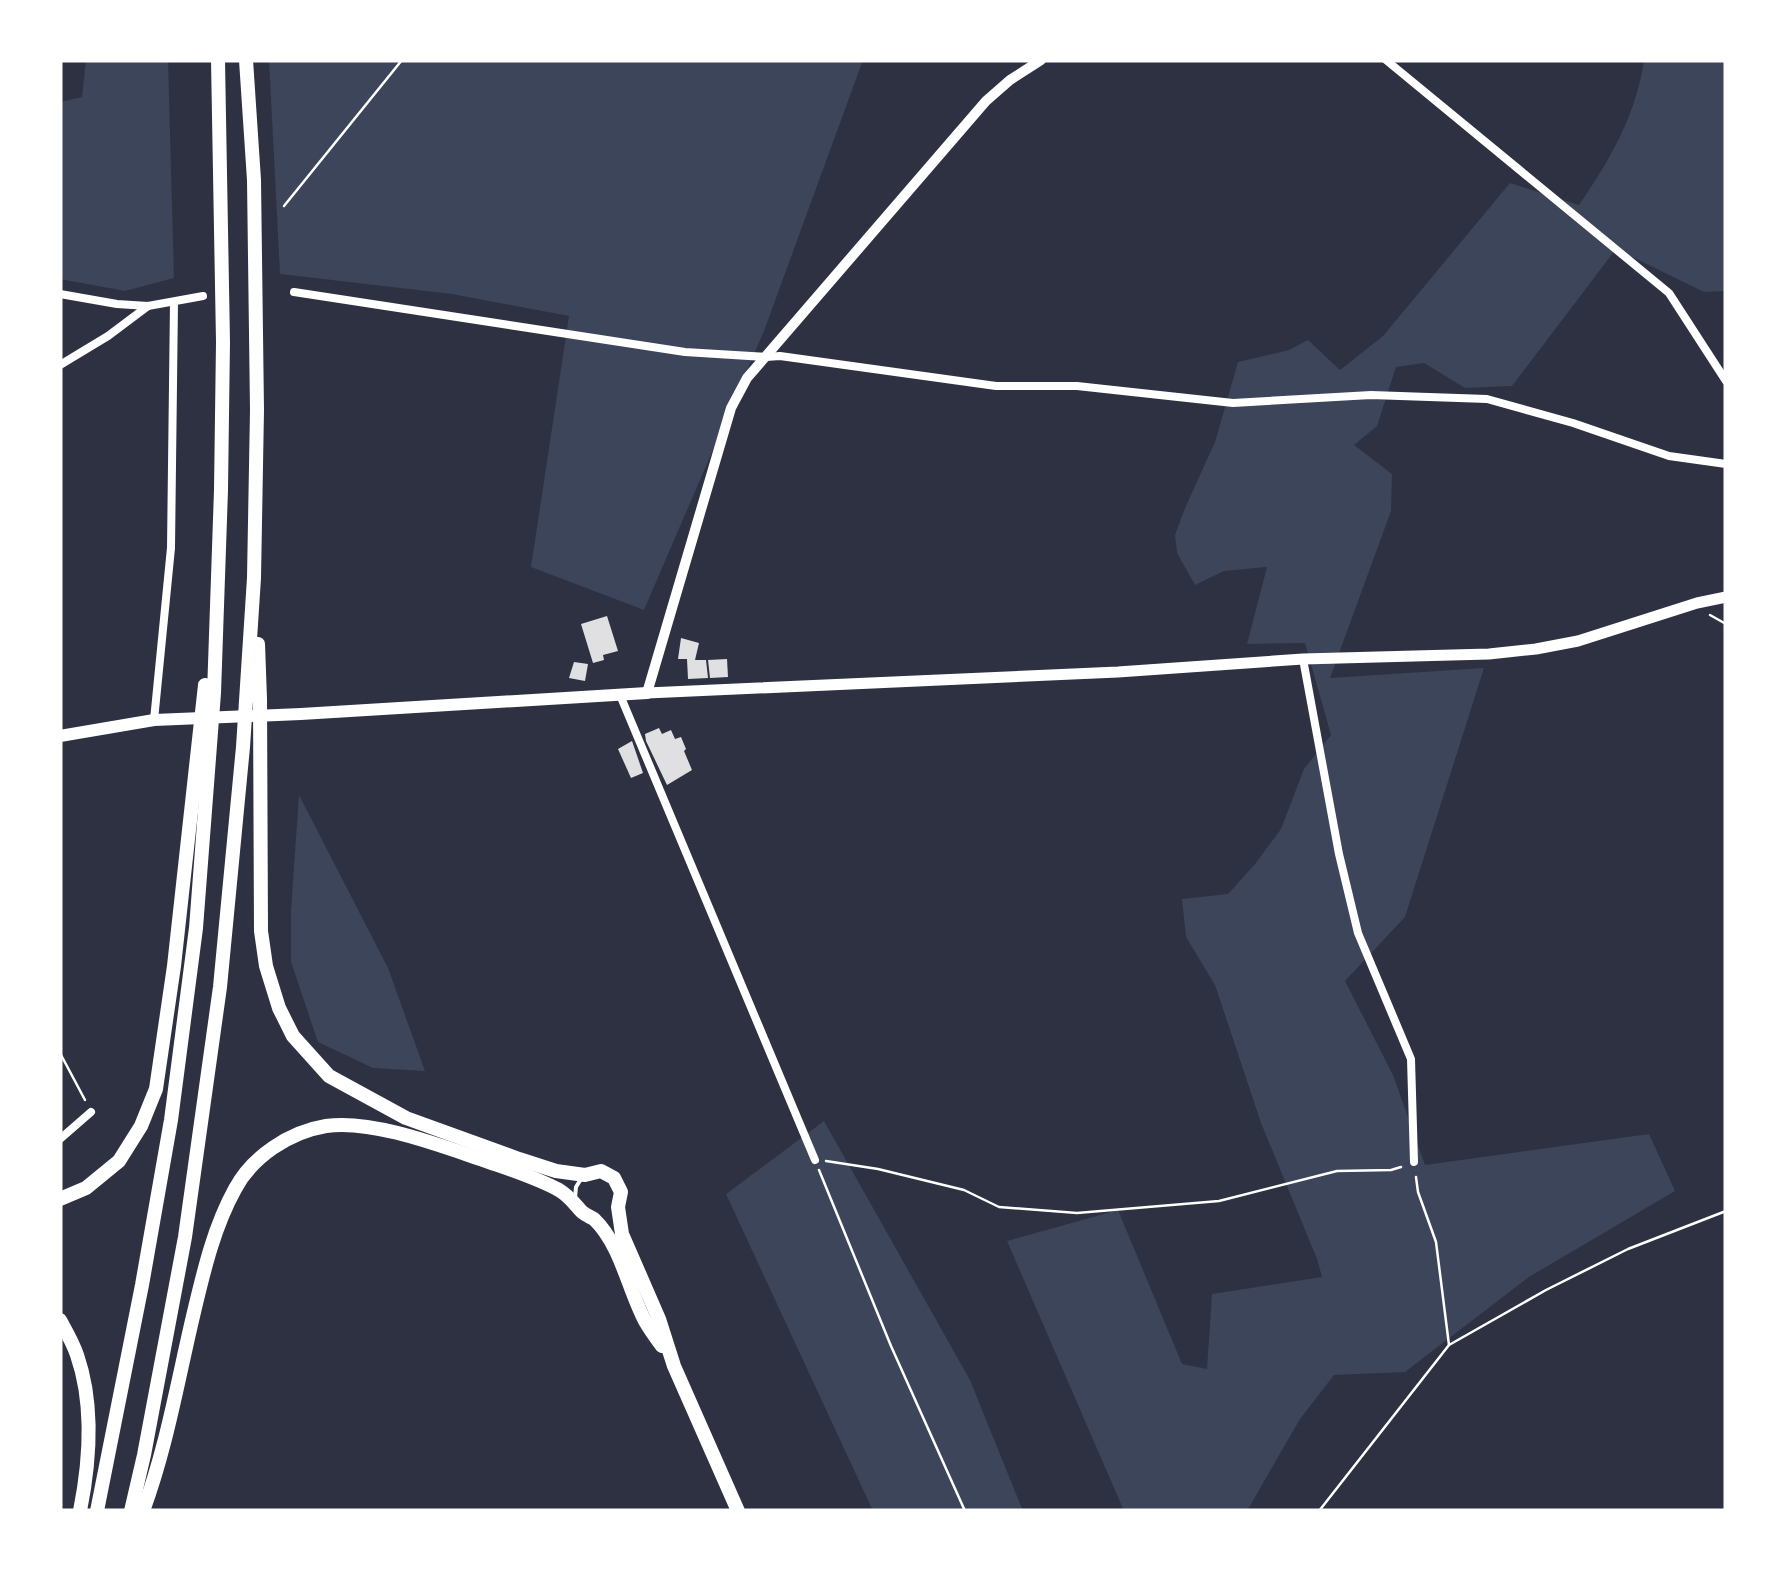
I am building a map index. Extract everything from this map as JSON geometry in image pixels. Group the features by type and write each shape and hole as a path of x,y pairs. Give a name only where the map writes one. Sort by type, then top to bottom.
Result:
{"highway":[{"path":"60,1198 86,1188 119,1161 142,1126 156,1089 176,948 204,744 221,490 218,60"},
{"path":"246,60 254,180 254,697 260,746 260,931 278,1008 293,1036 329,1076 406,1118 556,1171 585,1175 600,1171 614,1178 621,1192 615,1210 622,1234 659,1319 674,1366 738,1511"},
{"path":"132,1511 185,1237 220,987 243,748 254,697"},
{"path":"97,1511 171,1120 196,928 204,744"},
{"path":"143,1511 158,1471 204,1270 236,1188 254,1162 276,1145 326,1126 385,1131 443,1146 550,1185 576,1202 579,1209 596,1218 645,1320 674,1366"},
{"path":"60,1320 77,1352 86,1386 88,1434 80,1511"}],"main road":[{"path":"60,736 154,720 1100,673 1303,658 1488,654 1578,641 1697,602 1726,597"}],"street":[{"path":"648,693 731,408 746,378 986,100 1042,60"},
{"path":"1386,60 1669,293 1726,381"},
{"path":"294,292 685,352 780,356 996,386 1077,386 1234,403 1371,395 1487,399 1669,456 1726,464"},
{"path":"60,294 148,306 203,296"},
{"path":"154,720 171,548 174,302"},
{"path":"60,365 148,306"},
{"path":"1303,658 1339,854 1358,933 1412,1059 1414,1162"},
{"path":"620,694 815,1160"},
{"path":"60,1139 91,1112"}],"lane":[{"path":"576,1202 576,1187 585,1175"}],"path":[{"path":"284,206 402,60"},
{"path":"60,1052 91,1112"},
{"path":"815,1160 878,1169 964,1190 999,1207 1078,1213 1219,1201 1337,1171 1391,1170 1414,1162 1418,1192 1436,1242 1449,1345"},
{"path":"815,1160 891,1346 965,1511"},
{"path":"1319,1511 1449,1345 1612,1257 1726,1211"}],"shaded area":[{"path":"86,60 168,60 174,278 125,291 60,279 60,102 82,97"},
{"path":"269,60 863,60 764,331 644,610 531,567 569,316 452,294 280,274"},
{"path":"1644,60 1726,60 1726,291 1704,292 1616,249 1512,386 1465,388 1424,363 1396,367 1377,426 1354,445 1392,474 1391,511 1330,678 1484,668 1405,917 1345,981 1393,1075 1425,1165 1649,1134 1675,1191 1529,1277 1405,1372 1334,1375 1300,1419 1247,1511 1124,1511 1007,1241 1118,1210 1182,1364 1207,1369 1212,1294 1322,1277 1261,1123 1215,985 1186,937 1182,899 1228,894 1281,829 1304,769 1331,735 1305,643 1247,644 1267,567 1224,571 1195,585 1177,553 1175,535 1215,442 1238,362 1289,350 1308,340 1340,370 1383,336 1510,183 1579,205 1620,136 1635,100"},
{"path":"299,795 388,968 425,1071 373,1068 318,1042 291,962"},
{"path":"824,1121 970,1380 1023,1511 873,1511 726,1194"}],"building":[{"path":"607,616 618,651 593,663 581,624"},
{"path":"681,638 699,643 695,660 706,660 708,678 688,679 687,659 678,659"},
{"path":"727,659 728,677 710,678 708,660"},
{"path":"574,662 588,664 585,681 569,678"},
{"path":"659,728 662,734 671,730 675,739 681,737 692,770 667,785 645,734"},
{"path":"632,741 643,773 631,778 618,749"}]}
